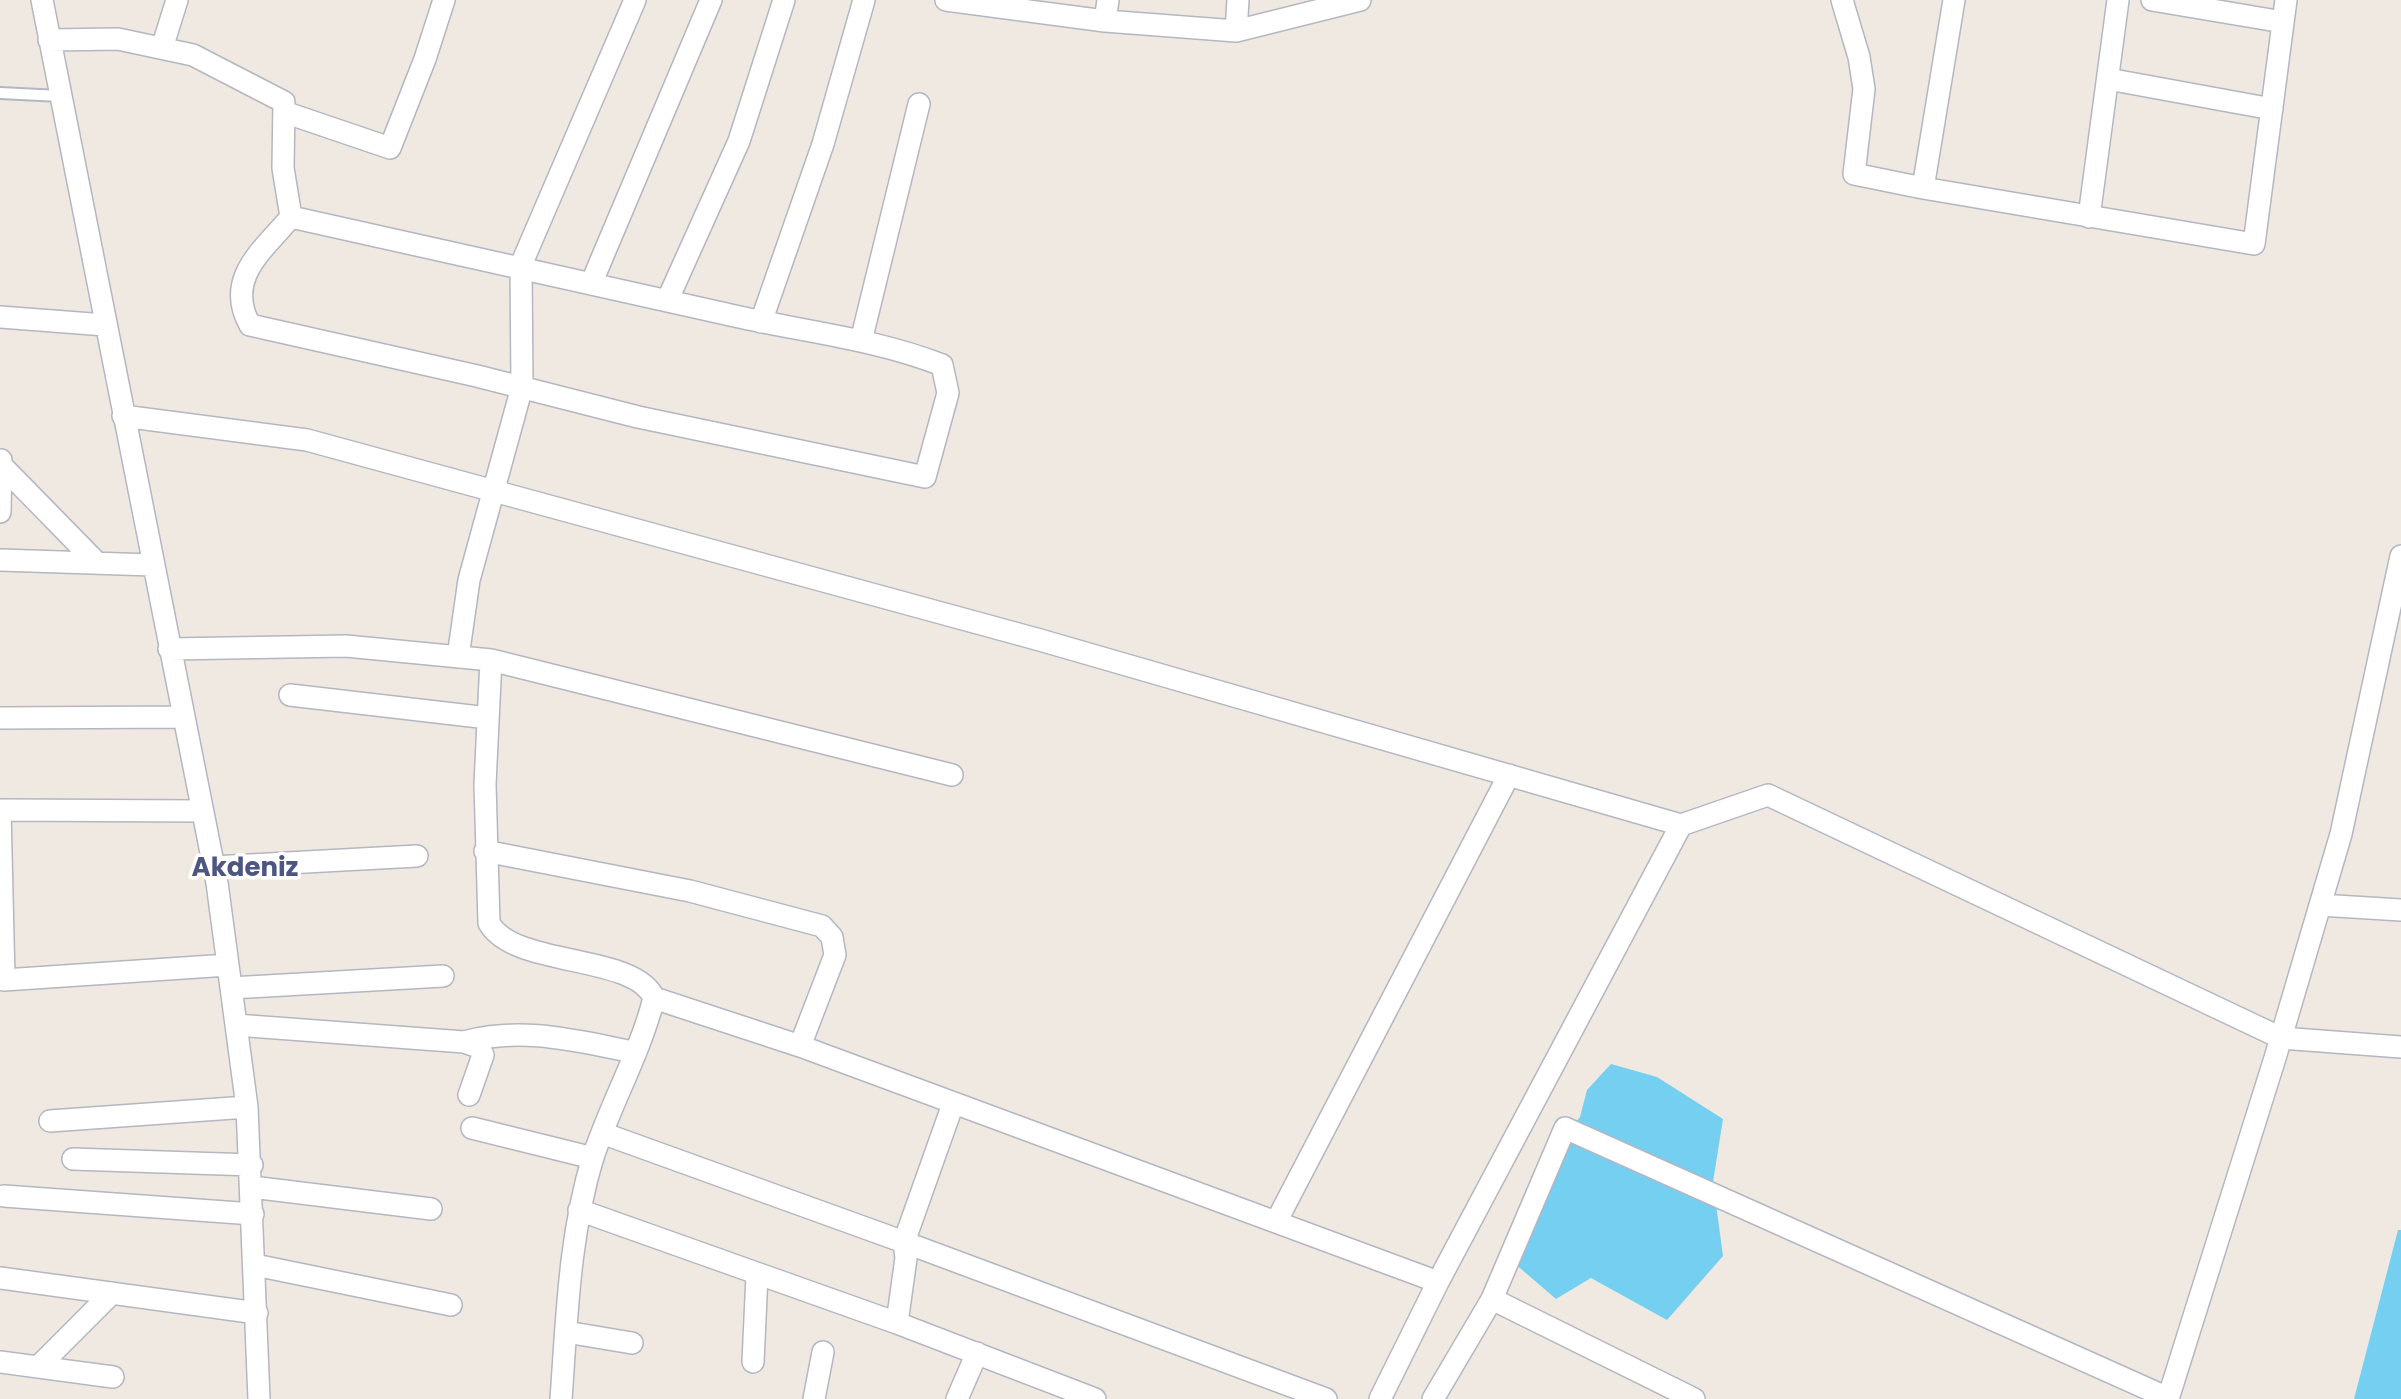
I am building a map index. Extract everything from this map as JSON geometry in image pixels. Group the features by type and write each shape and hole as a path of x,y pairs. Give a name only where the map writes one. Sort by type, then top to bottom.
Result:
{"street":[{"path":"42,0 182,717 214,867 247,1107 257,1313 257,1393"},
{"path":"162,48 177,0"},
{"path":"284,112 390,148 425,59 444,0"},
{"path":"458,657 469,580 522,387 521,265 635,0"},
{"path":"591,284 711,0"},
{"path":"667,301 739,141 784,0"},
{"path":"761,322 823,144 864,0"},
{"path":"946,0 1106,11 1236,31 1360,0"},
{"path":"1236,31 1238,0"},
{"path":"1842,0 1859,57 1864,89 1854,174 2254,244 2286,0"},
{"path":"1923,188 1954,0"},
{"path":"2089,217 2118,0"},
{"path":"2152,0 2283,22"},
{"path":"49,40 118,38 192,55 284,102 283,169 291,217 245,274 240,288 240,307 250,325 522,387 638,417 925,477 948,393 942,365 894,348 761,322 591,284 521,265 291,217"},
{"path":"2108,79 2272,109"},
{"path":"861,341 919,104"},
{"path":"0,317 106,325"},
{"path":"123,416 307,440 1040,640 1681,825 1768,795 2281,1038 2401,1047"},
{"path":"2,461 97,563"},
{"path":"0,512 2,461"},
{"path":"1433,1399 1492,1299 1565,1128 2168,1399 2281,1038 2341,834 2393,630 2401,556"},
{"path":"0,560 152,565"},
{"path":"169,649 346,646 491,660 952,775"},
{"path":"491,660 485,851 489,923 495,933 510,943 618,973 645,986 654,998 800,1046 1437,1282"},
{"path":"290,695 488,718"},
{"path":"0,718 182,717"},
{"path":"1276,1222 1509,775"},
{"path":"202,811 0,810 4,981 228,965"},
{"path":"1380,1399 1437,1282 1681,825"},
{"path":"485,851 690,891 822,926 832,937 835,955 800,1046"},
{"path":"214,867 417,856"},
{"path":"2320,905 2401,910"},
{"path":"231,989 443,976"},
{"path":"561,1399 573,1238 579,1210 593,1158 654,998"},
{"path":"236,1025 464,1042 479,1047 483,1055 468,1095"},
{"path":"464,1042 495,1033 555,1036 634,1052"},
{"path":"897,1323 906,1258 904,1242 953,1104"},
{"path":"50,1121 247,1107"},
{"path":"472,1128 593,1158"},
{"path":"602,1133 1326,1399"},
{"path":"73,1160 251,1165"},
{"path":"252,1187 431,1209"},
{"path":"4,1196 253,1214"},
{"path":"579,1210 897,1323 977,1353 1070,1394 1096,1399"},
{"path":"255,1265 451,1305"},
{"path":"753,1362 757,1275"},
{"path":"0,1278 257,1313"},
{"path":"38,1367 112,1293"},
{"path":"1492,1299 1694,1399"},
{"path":"566,1332 632,1343"},
{"path":"814,1399 823,1352"},
{"path":"957,1399 977,1353"},
{"path":"0,1362 113,1377"}],"lane":[{"path":"0,93 60,96"}],"water":[{"path":"1611,1064 1657,1077 1723,1119 1713,1182 1723,1256 1667,1320 1591,1278 1556,1299 1513,1262 1531,1177 1580,1117 1587,1090"},
{"path":"2398,1230 2401,1230 2401,1399 2354,1399"}],"district":[{"name":"Akdeniz","path":"245,869"}]}
